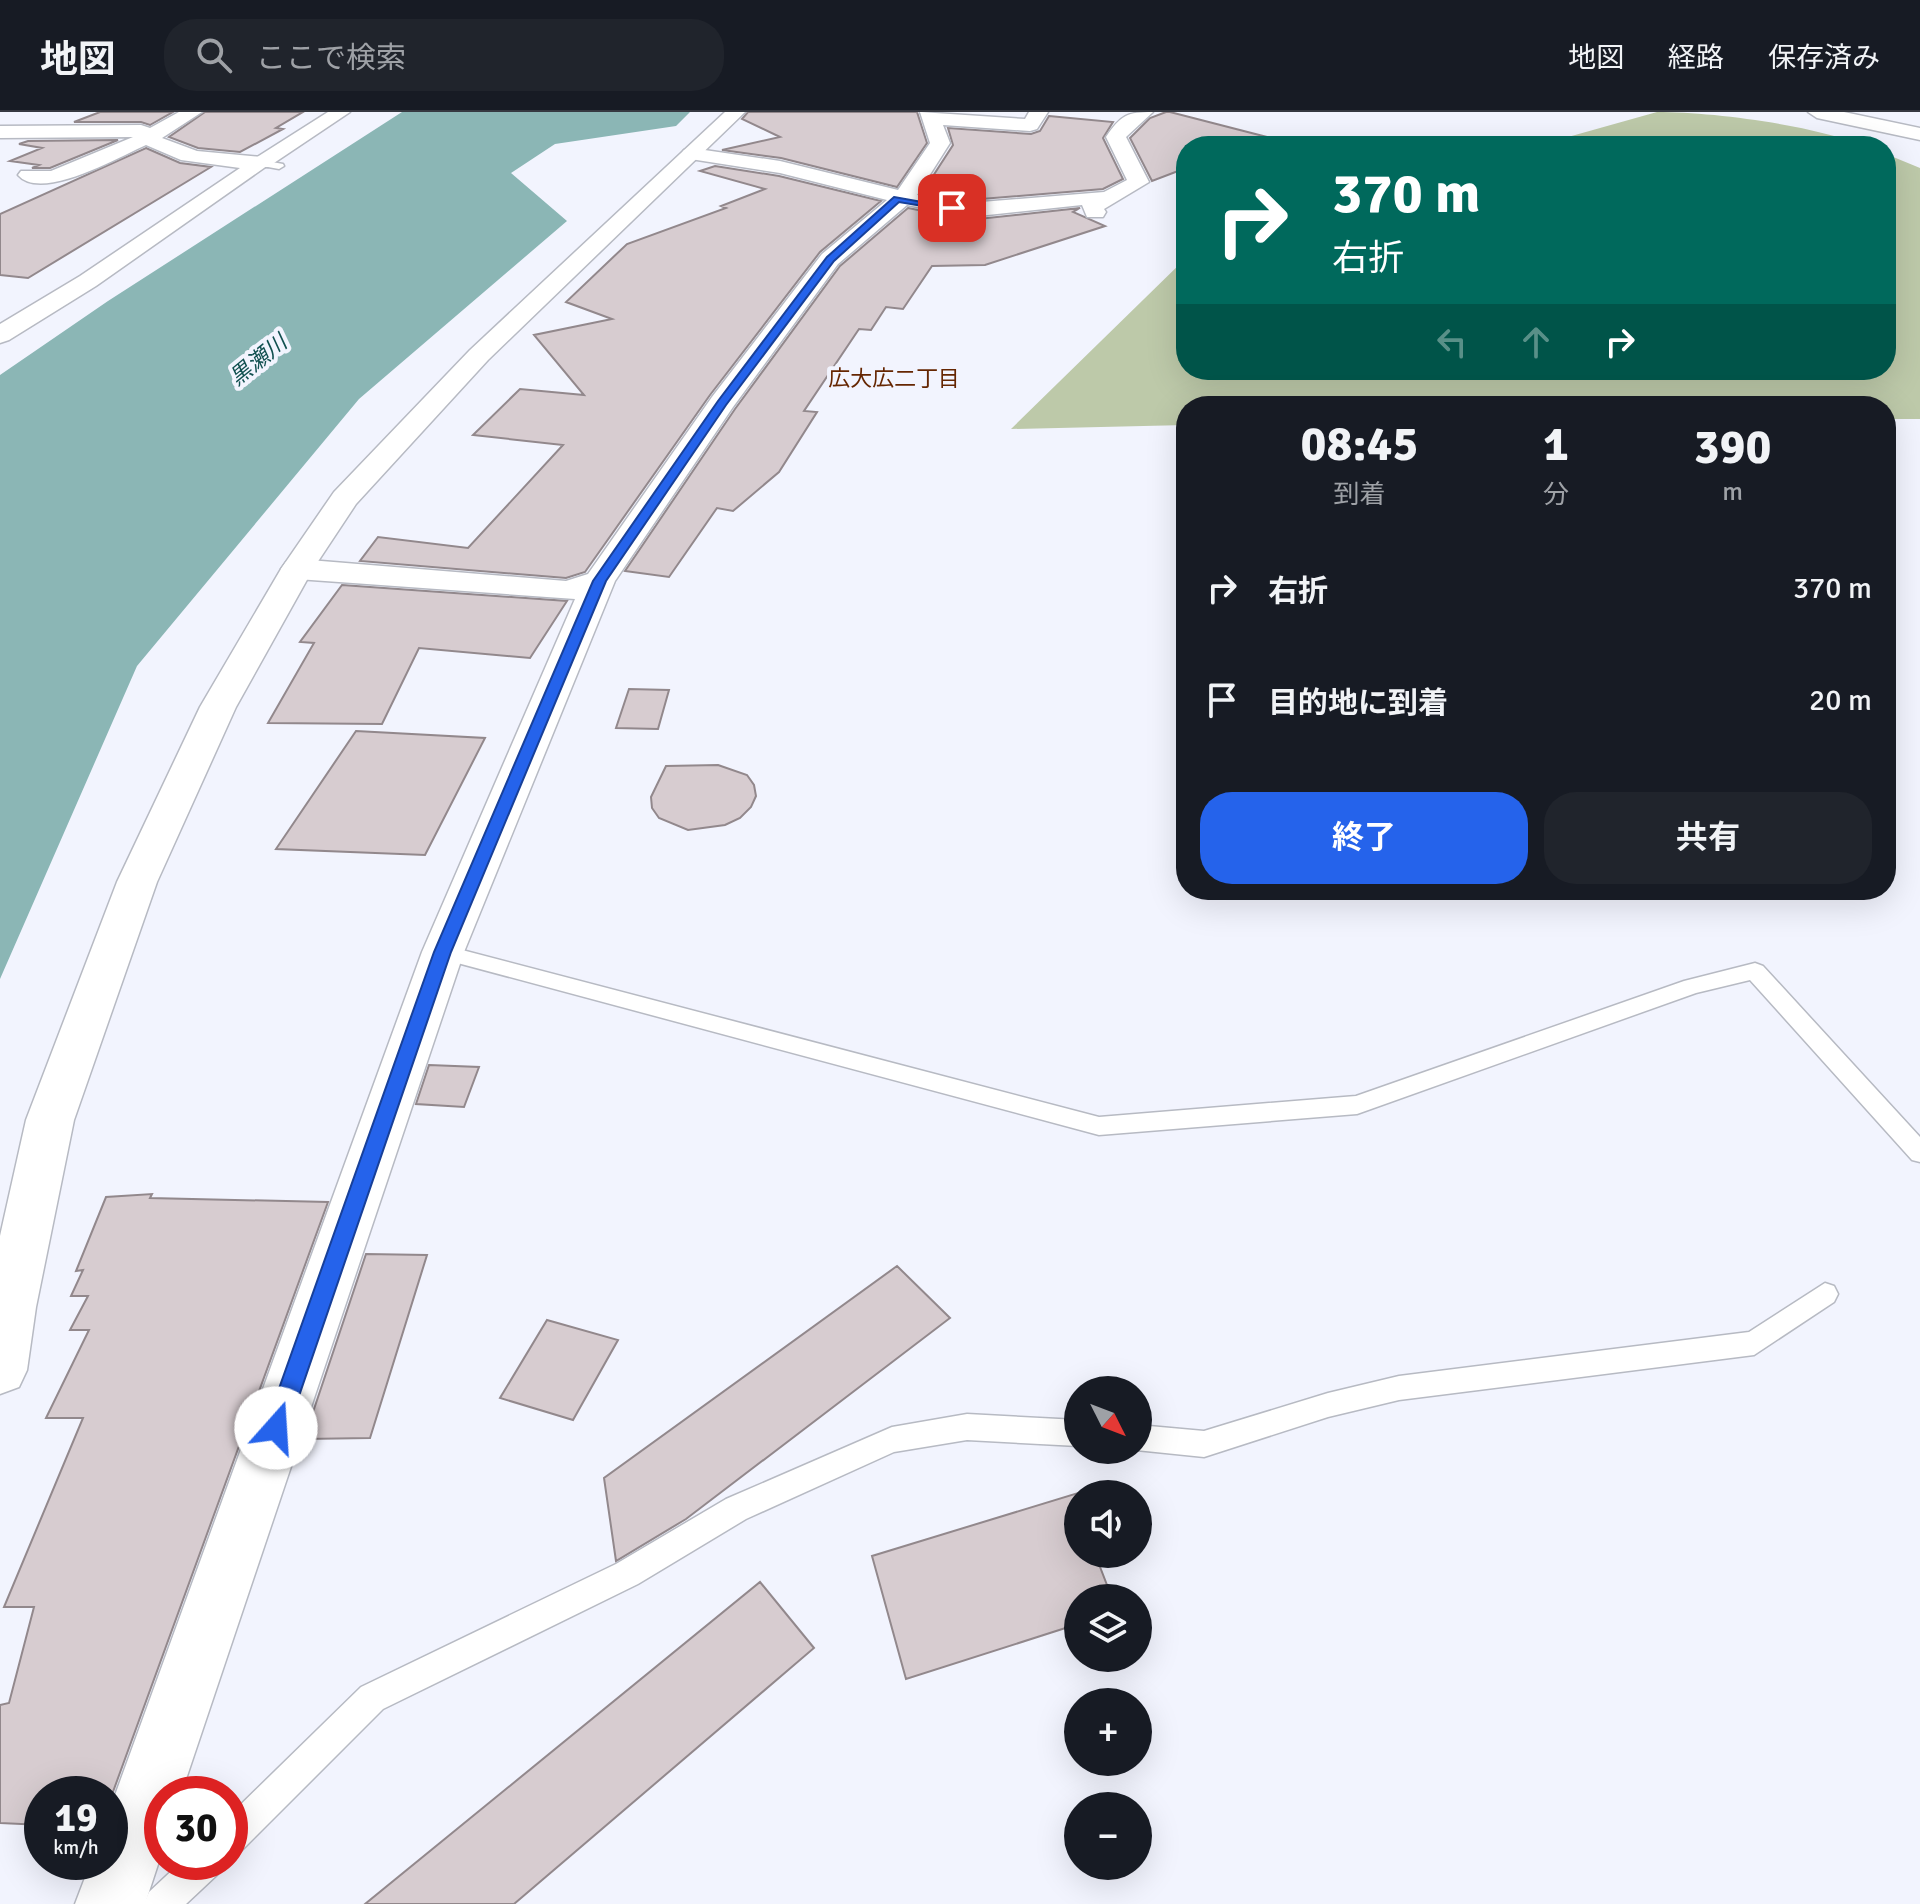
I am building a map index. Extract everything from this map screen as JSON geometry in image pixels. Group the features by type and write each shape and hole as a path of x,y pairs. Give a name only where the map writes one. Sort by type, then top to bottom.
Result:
{"street":[{"path":"19,176 53,178 147,138 193,112"},
{"path":"0,335 270,165 341,112"},
{"path":"0,1370 10,1307 50,1120 137,882 218,707 297,569 345,498 433,403 736,112"},
{"path":"110,1904 443,952 599,581 722,403 830,259 897,199 907,194 940,143 930,115 1030,125 1039,112"},
{"path":"1074,222 1100,218 1091,207 1139,182 1116,137 1124,126 1144,112"},
{"path":"1817,112 1920,134"},
{"path":"0,132 141,131 147,138 193,157 270,165"},
{"path":"691,154 795,170 897,199 969,210 1068,199 1111,198"},
{"path":"297,569 568,591 599,581"}],"lane":[{"path":"443,952 1099,1126 1357,1105 1692,986 1755,971 1920,1153"},
{"path":"1152,1439 1204,1444 1328,1405 1399,1388 1754,1343 1825,1294"},
{"path":"248,1820 372,1698 627,1574 736,1509 892,1440 967,1427 1064,1432"},
{"path":"161,1904 187,1880"}],"shaded area":[{"path":"1657,112 1762,121 1832,136 1572,136"},
{"path":"1896,158 1920,168 1920,419 1896,419 1896,396 1176,396 1176,425 1011,429 1176,268 1176,380 1896,380"}],"water":[{"name":"黒瀬川","path":"402,112 690,112 676,126 555,144 511,173 567,221 359,399 137,666 0,979 0,375 108,301"}],"building":[{"path":"100,112 173,112 150,125 141,122 74,122"},
{"path":"205,112 303,112 276,128 283,129 240,152 198,148 169,137"},
{"path":"748,112 917,112 927,143 897,187 781,158 722,150 780,137 742,119"},
{"path":"1170,112 1263,136 1176,136 1176,172 1152,181 1130,138 1150,118"},
{"path":"1049,116 1113,122 1103,138 1123,179 1103,189 969,200 922,193 953,145 948,128 1031,134 1040,131"},
{"path":"118,140 50,168 32,168 39,165 10,161 42,148 19,144 28,141"},
{"path":"146,148 180,163 211,167 28,278 0,275 0,214"},
{"path":"715,166 779,176 881,201 820,252 710,395 585,572 566,578 360,561 378,537 468,548 563,445 473,435 520,389 584,395 534,335 612,319 566,302 627,244 726,208 721,206 765,189 700,171"},
{"path":"908,208 969,220 1080,208 1073,212 1105,226 985,265 932,266 903,309 886,307 871,330 859,329 804,411 817,412 779,472 733,511 717,508 669,577 625,571 735,409 840,266"},
{"path":"342,585 567,601 530,658 419,648 382,724 268,723 314,643 300,642"},
{"path":"629,689 669,690 658,729 616,728"},
{"path":"356,731 485,738 425,855 276,849"},
{"path":"718,765 747,775 754,785 756,796 751,807 740,818 725,825 688,830 659,818 652,808 651,797 666,766"},
{"path":"429,1065 479,1067 464,1107 416,1104"},
{"path":"152,1194 150,1198 328,1202 119,1776 24,1776 24,1824 0,1823 0,1705 9,1703 34,1607 4,1607 83,1418 46,1418 89,1330 70,1330 88,1296 71,1296 83,1270 76,1271 106,1197"},
{"path":"366,1254 427,1255 370,1438 304,1439"},
{"path":"897,1266 950,1318 686,1519 616,1561 604,1478"},
{"path":"547,1320 618,1340 573,1420 500,1398"},
{"path":"1064,1497 1064,1568 1100,1568 1107,1584 1064,1584 1064,1628 906,1679 872,1556"},
{"path":"760,1582 814,1648 514,1904 365,1904"}],"district":[{"name":"広大広二丁目","path":"894,378"}],"route":[{"path":"276,1428 443,952 599,581 722,403 830,259 897,199 952,208"}]}
